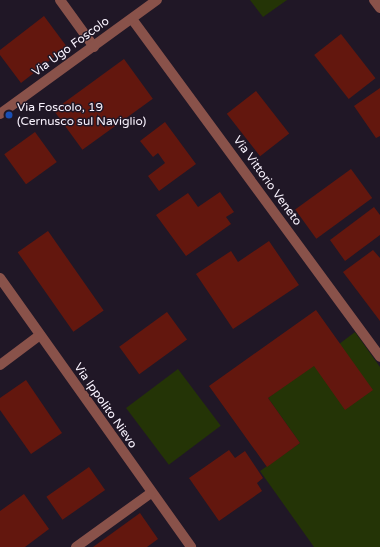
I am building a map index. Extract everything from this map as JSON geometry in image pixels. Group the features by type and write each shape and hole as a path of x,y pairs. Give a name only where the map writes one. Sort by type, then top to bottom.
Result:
{"street":[{"path":"60,0 94,47"},
{"name":"Via Ugo Foscolo","path":"0,114 157,0"},
{"path":"374,0 380,8"},
{"name":"Via Vittorio Veneto","path":"132,19 380,357"},
{"name":"Via Ippolito Nievo","path":"0,278 151,493 191,547"},
{"path":"0,365 40,335"},
{"path":"76,547 151,493"}],"green space":[{"path":"250,0 287,0 263,17"},
{"path":"355,332 380,367 380,547 314,547 260,471 300,443 268,398"},
{"path":"178,369 221,426 169,465 126,408"}],"building":[{"path":"44,16 67,47 21,83 0,55 0,50"},
{"path":"341,34 375,78 349,99 314,55"},
{"path":"124,59 153,99 82,150 54,110"},
{"path":"380,88 380,136 376,138 354,106"},
{"path":"256,91 289,134 260,156 227,114"},
{"path":"165,122 196,164 159,191 148,176 165,163 158,153 153,157 140,141"},
{"path":"35,132 57,162 26,184 4,154"},
{"path":"351,169 372,198 316,239 295,210"},
{"path":"220,192 234,212 226,217 231,224 186,256 156,215 188,193 198,207"},
{"path":"374,207 380,215 380,235 345,261 330,240"},
{"path":"48,231 104,310 73,332 18,252"},
{"path":"269,241 299,285 233,329 196,274 231,251 238,262"},
{"path":"373,250 380,258 380,321 343,272"},
{"path":"316,310 373,390 345,410 314,366 268,398 300,443 267,467 209,386"},
{"path":"167,312 187,340 139,374 119,347"},
{"path":"26,380 62,433 31,454 0,410 0,398"},
{"path":"229,450 235,458 245,451 263,478 257,483 262,491 219,521 189,478"},
{"path":"89,467 105,490 62,520 46,497"},
{"path":"24,494 49,529 25,547 0,547 0,511"},
{"path":"140,513 158,539 147,547 93,547"}],"place":[{"name":"Via Foscolo, 19 (Cernusco sul Naviglio)","path":"9,115"}]}
